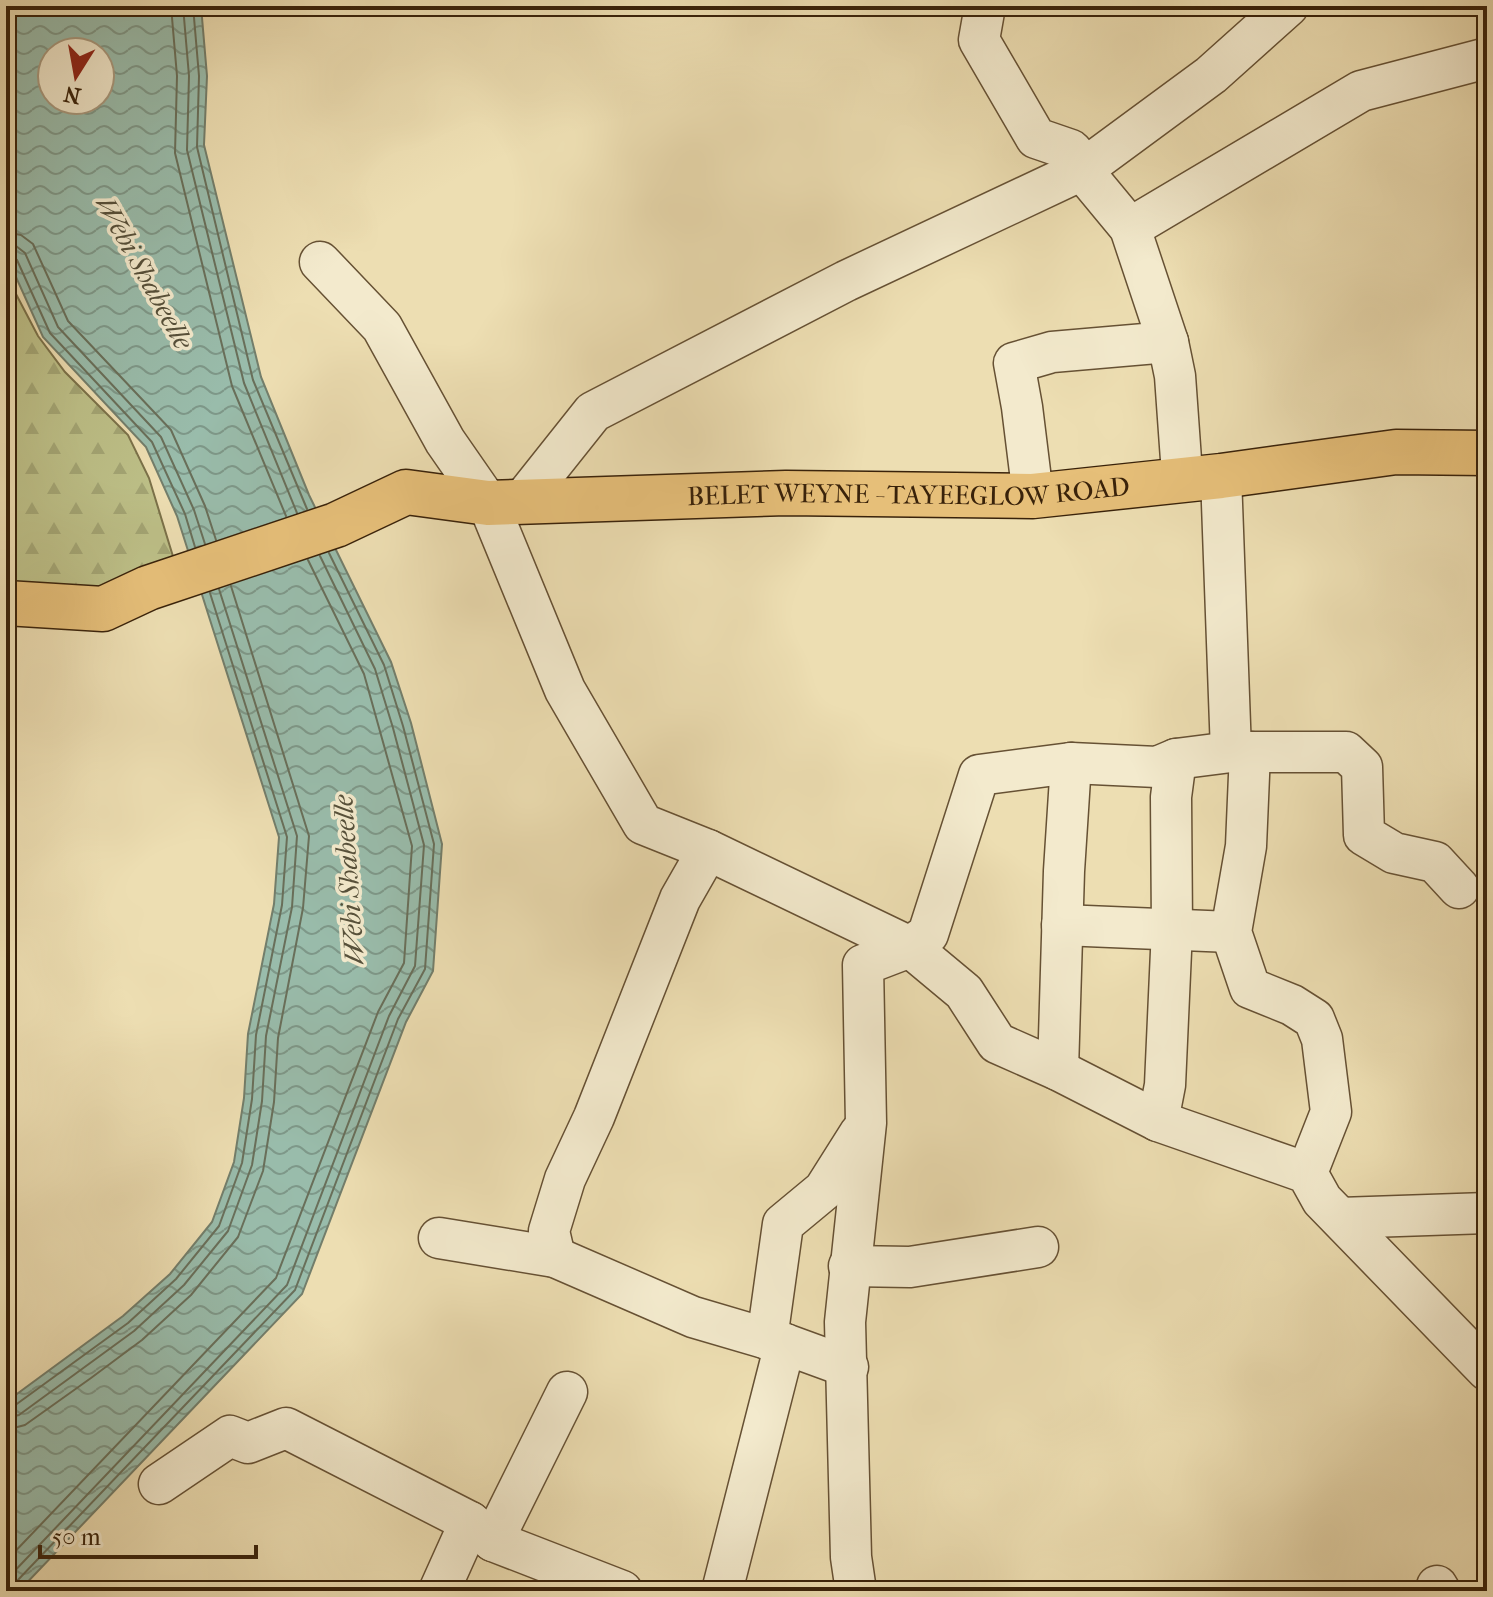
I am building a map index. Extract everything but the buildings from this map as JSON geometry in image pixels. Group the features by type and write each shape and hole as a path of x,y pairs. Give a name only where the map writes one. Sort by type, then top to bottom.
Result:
{"main road":[{"name":"BELET WEYNE - TAYEEGLOW ROAD","path":"6,603 103,609 148,588 336,525 406,492 506,501 786,493 1033,496 1203,478 1396,452 1487,453"}],"street":[{"path":"985,6 979,40 1036,138 1071,150 1084,165 1082,170"},
{"path":"506,501 593,412 846,281 1082,170 1211,75 1288,6"},
{"path":"1130,228 1361,91 1487,58"},
{"path":"1082,170 1130,228 1168,342 1175,376 1181,460 1203,478 1240,752 1246,846 1231,932 1250,988 1292,1005 1314,1019 1322,1039 1331,1112 1307,1173"},
{"path":"320,262 382,327 445,441 506,501 565,690 643,824 708,850 910,947 964,992 997,1043 1158,1121 1307,1173 1322,1200 1487,1370"},
{"path":"1033,496 1014,363 1052,352 1168,342"},
{"path":"856,1591 851,1557 845,1322 866,1123 863,965 910,947 928,934 979,775 1071,763 1157,767 1176,759 1240,752 1346,752 1362,767 1364,835 1394,853 1435,862 1459,888"},
{"path":"1158,1121 1165,1085 1172,929 1171,797 1176,759"},
{"path":"1058,1070 1071,763"},
{"path":"555,1257 549,1231 565,1179 594,1117 680,899 708,850"},
{"path":"1062,925 1231,932"},
{"path":"722,1591 776,1341 783,1224 824,1190 866,1123"},
{"path":"1340,1218 1487,1213"},
{"path":"439,1238 555,1257 693,1317 776,1341 848,1367"},
{"path":"849,1266 910,1267 1038,1247"},
{"path":"439,1591 481,1531 567,1392"},
{"path":"159,1484 230,1436 248,1443 286,1428 481,1531 622,1591"}],"green space":[{"path":"6,275 38,336 65,372 128,435 149,478 175,563 100,598 6,600"}],"water":[{"name":"Webi Shabeelle","path":"6,6 201,6 207,76 204,145 261,377 309,495 391,662 411,723 442,844 433,971 406,1022 302,1294 19,1591 6,1591 6,1402 123,1316 170,1274 212,1222 234,1162 244,1098 248,1034 274,904 279,837 177,516 146,447 43,337 6,255"}]}
